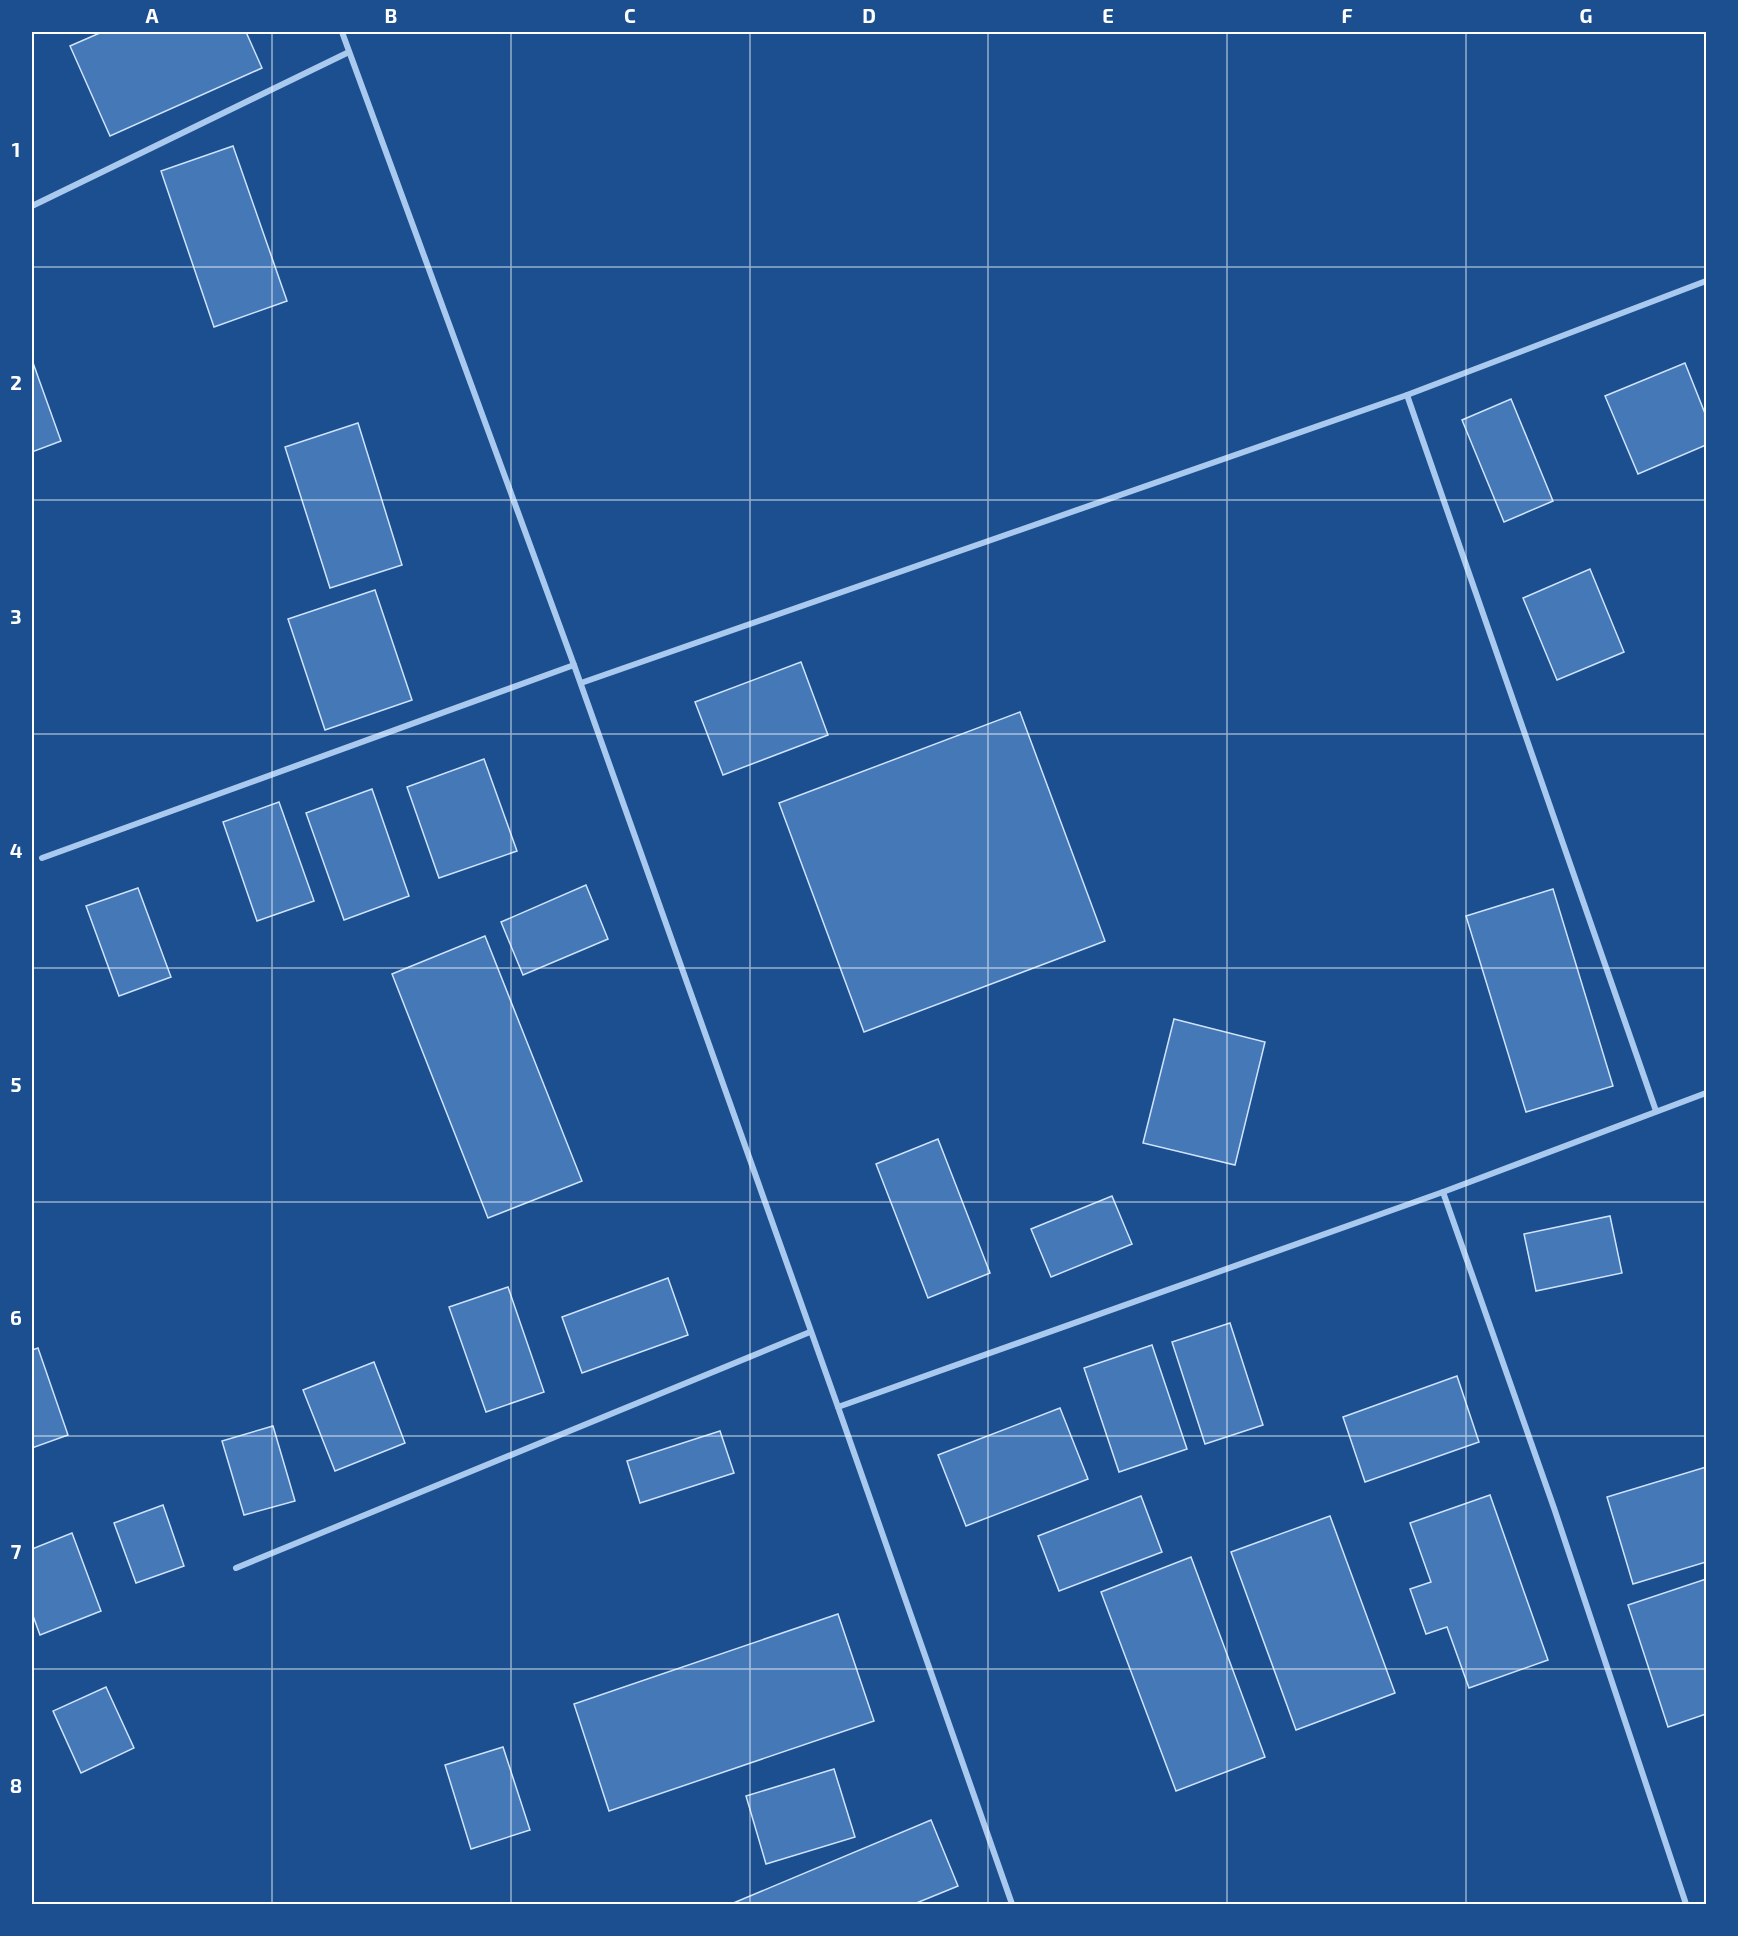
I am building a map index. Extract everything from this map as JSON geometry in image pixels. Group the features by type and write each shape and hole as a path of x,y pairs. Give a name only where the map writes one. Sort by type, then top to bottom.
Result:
{"street":[{"path":"342,32 574,664 1012,1905"},
{"path":"32,206 350,52"},
{"path":"580,683 1407,395 1707,281"},
{"path":"1407,395 1656,1111"},
{"path":"42,858 574,664"},
{"path":"838,1407 1443,1192 1707,1093"},
{"path":"1443,1192 1554,1508 1686,1905"},
{"path":"236,1568 810,1332"}],"building":[{"path":"102,32 246,32 262,68 110,136 70,46"},
{"path":"233,146 287,301 214,327 161,171"},
{"path":"32,360 61,441 32,452"},
{"path":"1685,363 1706,416 1706,445 1638,474 1605,396"},
{"path":"1511,399 1553,501 1504,522 1462,420"},
{"path":"358,423 402,565 330,588 285,447"},
{"path":"1590,569 1624,652 1557,680 1523,598"},
{"path":"375,590 412,700 325,730 288,619"},
{"path":"801,662 828,735 723,775 695,702"},
{"path":"1020,712 1105,941 864,1032 779,803"},
{"path":"484,759 517,851 439,878 407,787"},
{"path":"372,789 409,896 344,920 306,813"},
{"path":"279,802 314,901 257,921 223,822"},
{"path":"586,885 608,939 523,975 501,922"},
{"path":"138,888 171,977 119,996 86,906"},
{"path":"1553,889 1613,1086 1526,1112 1466,916"},
{"path":"485,936 582,1181 488,1218 392,974"},
{"path":"1174,1019 1265,1042 1235,1165 1143,1143"},
{"path":"938,1139 990,1273 928,1298 876,1164"},
{"path":"1112,1196 1132,1244 1051,1277 1031,1229"},
{"path":"1610,1216 1622,1273 1536,1291 1524,1234"},
{"path":"668,1278 688,1335 582,1373 562,1317"},
{"path":"508,1287 544,1392 486,1412 449,1307"},
{"path":"1230,1323 1263,1425 1205,1444 1172,1342"},
{"path":"1152,1345 1187,1449 1119,1472 1084,1368"},
{"path":"38,1348 68,1435 32,1448 32,1350"},
{"path":"374,1362 405,1443 335,1471 303,1390"},
{"path":"1457,1376 1479,1442 1365,1482 1343,1417"},
{"path":"1060,1408 1088,1479 966,1526 938,1455"},
{"path":"273,1426 295,1501 244,1515 222,1441"},
{"path":"720,1431 734,1473 640,1503 627,1461"},
{"path":"1706,1467 1706,1562 1633,1584 1607,1497"},
{"path":"1490,1495 1548,1660 1469,1688 1447,1627 1426,1634 1410,1589 1431,1582 1410,1523"},
{"path":"1141,1496 1162,1552 1059,1591 1038,1536"},
{"path":"163,1505 184,1566 136,1583 114,1523"},
{"path":"1330,1516 1395,1693 1296,1730 1231,1552"},
{"path":"72,1533 101,1611 40,1635 32,1613 32,1549"},
{"path":"1191,1557 1265,1757 1176,1791 1101,1592"},
{"path":"1706,1579 1706,1714 1668,1727 1628,1605"},
{"path":"838,1614 874,1721 609,1811 574,1704"},
{"path":"106,1687 134,1748 81,1773 53,1711"},
{"path":"503,1747 530,1830 471,1849 445,1765"},
{"path":"834,1769 855,1837 766,1864 746,1796"},
{"path":"931,1820 958,1886 914,1904 731,1904"}]}
